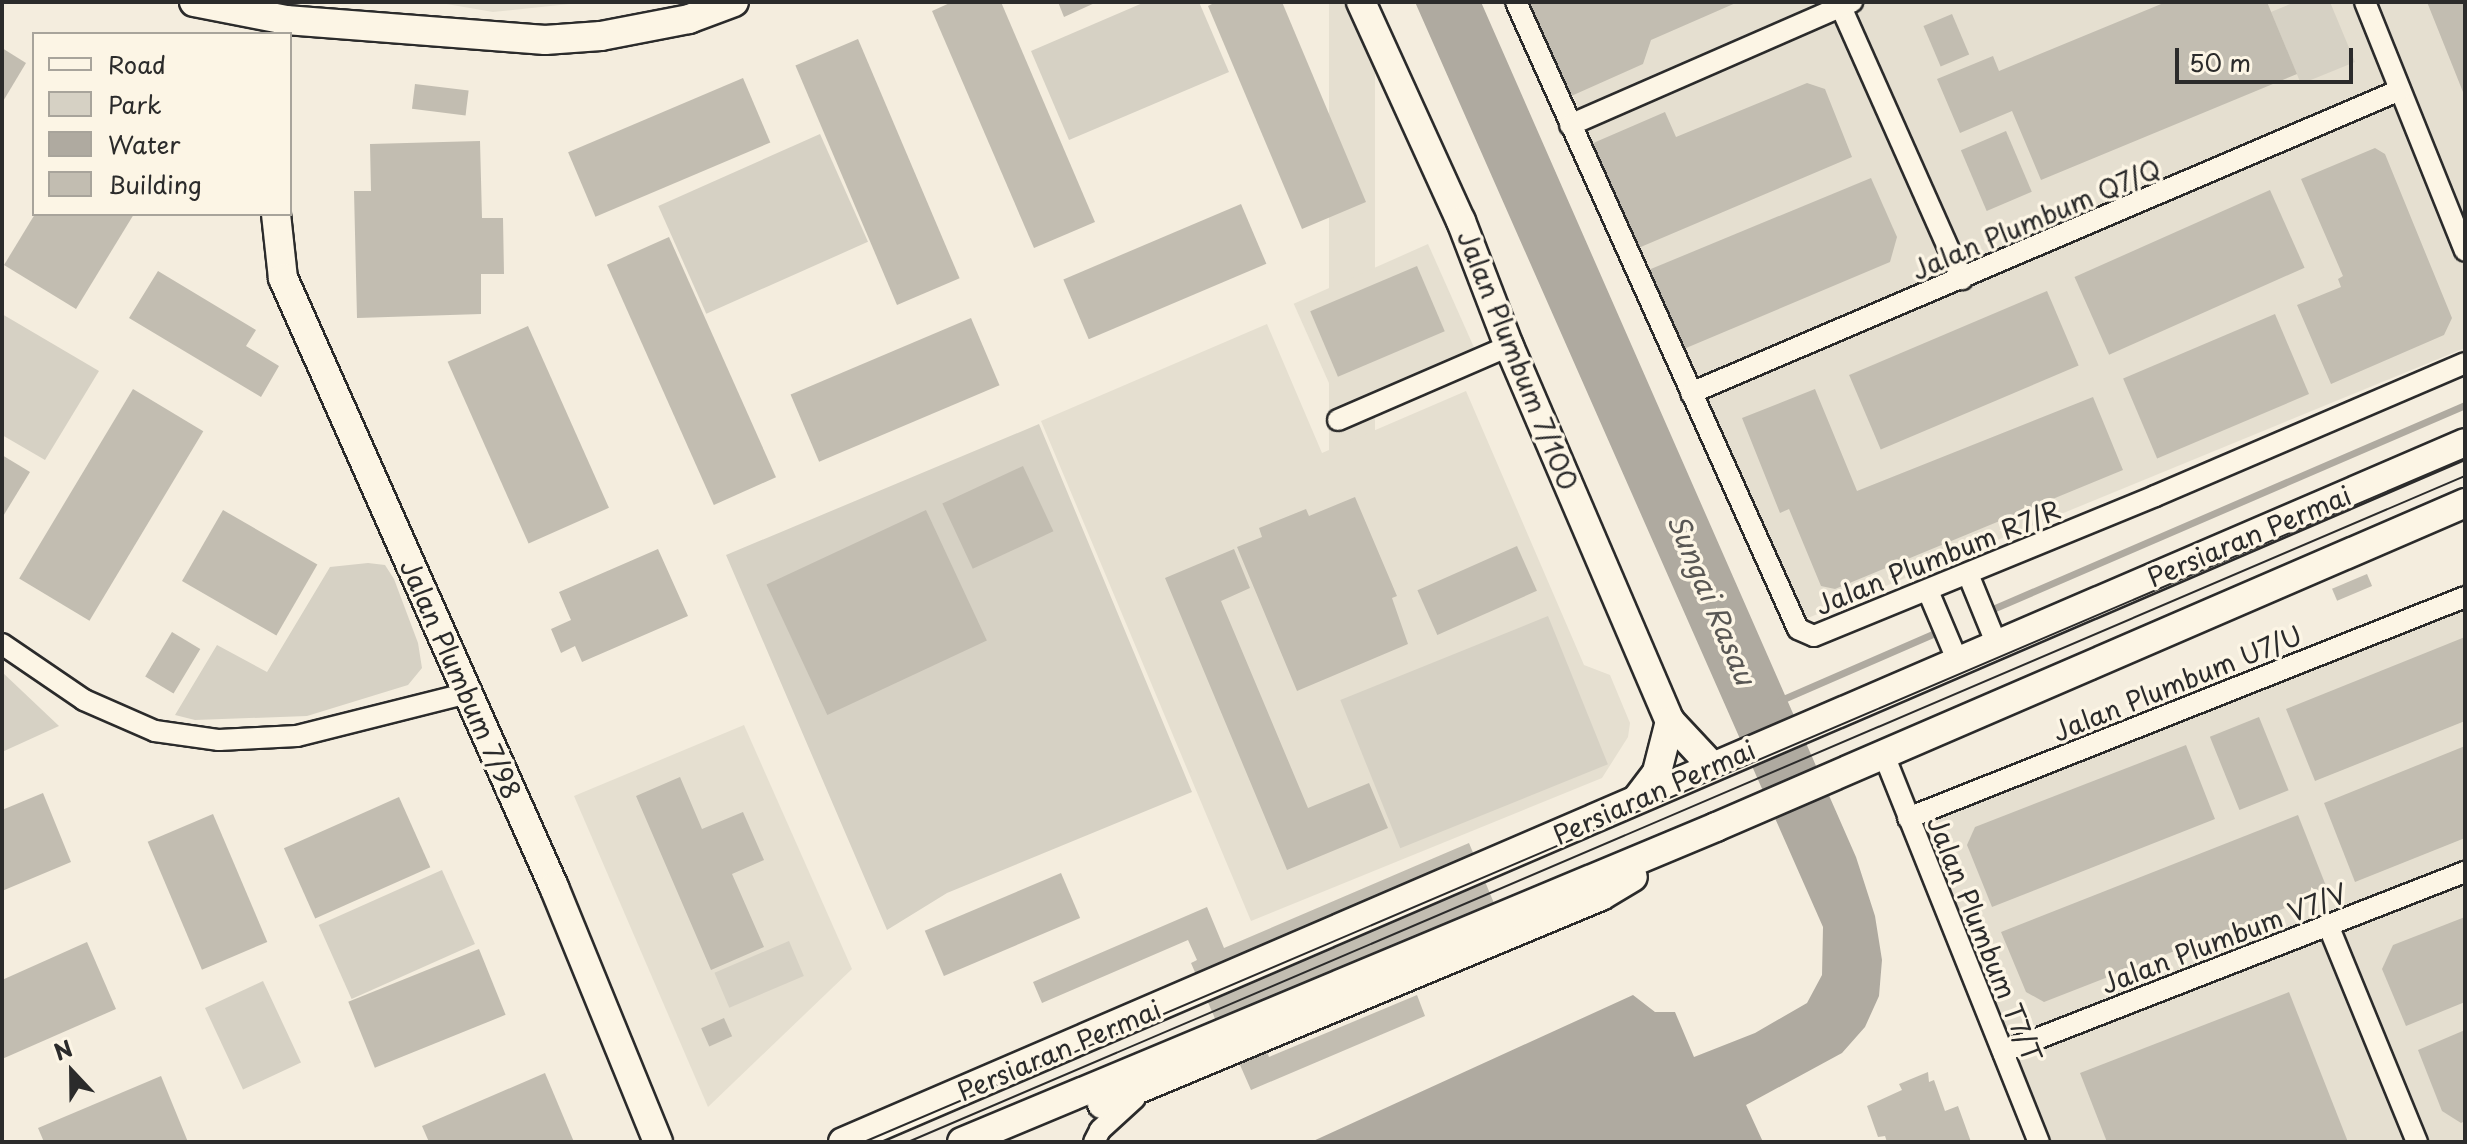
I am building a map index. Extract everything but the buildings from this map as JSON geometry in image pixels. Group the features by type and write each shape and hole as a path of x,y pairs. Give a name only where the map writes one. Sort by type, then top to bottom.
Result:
{"main road":[{"path":"194,2 285,27 545,40 601,36 675,22 734,2"},
{"name":"Jalan Plumbum 7/100","path":"1361,2 1461,221 1509,346 1670,721 1717,764"},
{"name":"Jalan Plumbum 7/98","path":"276,216 283,278 554,887 647,1129 658,1142"},
{"name":"Persiaran Permai","path":"843,1142 2465,443"},
{"name":"Persiaran Permai","path":"962,1142 1716,827 2465,503"},
{"path":"1636,800 1657,772 1670,721"},
{"path":"1002,1142 1153,1083 1601,896 1716,827"},
{"path":"647,1129 669,1142"}],"street":[{"name":"Jalan Plumbum R7/R","path":"1516,2 1798,629 1814,636 1928,591 2465,363"},
{"path":"2365,2 2465,251"},
{"path":"1570,125 1846,5 1962,279"},
{"name":"Jalan Plumbum Q7/Q","path":"1691,393 2400,90"},
{"path":"1338,420 1509,346"},
{"path":"1968,574 1997,645"},
{"path":"1928,591 1958,662"},
{"name":"Jalan Plumbum U7/U","path":"1908,818 2465,597"},
{"path":"2,644 84,700 155,731 219,740 297,736 468,693"},
{"name":"Jalan Plumbum T7/T","path":"1884,755 2039,1142"},
{"name":"Jalan Plumbum V7/V","path":"2003,1052 2465,872"},
{"path":"2328,925 2417,1142"},
{"path":"1094,1142 1116,1113 1153,1083"}],"shaded area":[{"path":"435,2 588,2 493,12"},
{"path":"1329,2 1375,2 1375,794 1329,794"},
{"path":"1533,2 2465,2 2465,348 1803,620 1688,366"},
{"path":"1428,244 1476,351 1341,411 1294,304"},
{"path":"1267,324 1322,453 1466,391 1584,665 1610,675 1630,723 1628,737 1602,778 1251,921 1041,421"},
{"path":"2465,606 2465,1142 2051,1142 1921,823"},
{"path":"744,725 852,969 708,1107 574,796"}],"green space":[{"path":"1145,2 1199,2 1229,72 1069,140 1031,51"},
{"path":"2295,2 2330,2 2355,62 2301,84 2271,12"},
{"path":"820,134 868,242 706,314 658,206"},
{"path":"2,314 99,371 45,460 2,435"},
{"path":"1039,424 1192,792 947,893 887,930 726,555"},
{"path":"368,563 385,565 394,579 418,643 422,668 408,685 307,716 195,720 175,715 217,645 267,672 330,567"},
{"path":"1548,616 1608,764 1400,848 1340,700"},
{"path":"2,672 59,726 2,752"},
{"path":"442,870 475,944 352,999 319,925"},
{"path":"789,941 804,976 729,1008 714,973"},
{"path":"263,981 301,1063 243,1090 205,1008"}],"water":[{"name":"Sungai Rasau","path":"1415,2 1481,2 1856,857 1875,916 1882,960 1879,996 1865,1027 1842,1053 1746,1105 1763,1142 1311,1142 1633,995 1655,1012 1675,1012 1694,1057 1755,1033 1807,1003 1822,975 1823,927"}],"waterway":[{"path":"1995,608 2465,405"},
{"path":"1781,700 1933,634"}],"tram line":[{"path":"864,1142 2465,458"},
{"path":"908,1142 2465,476"}]}
